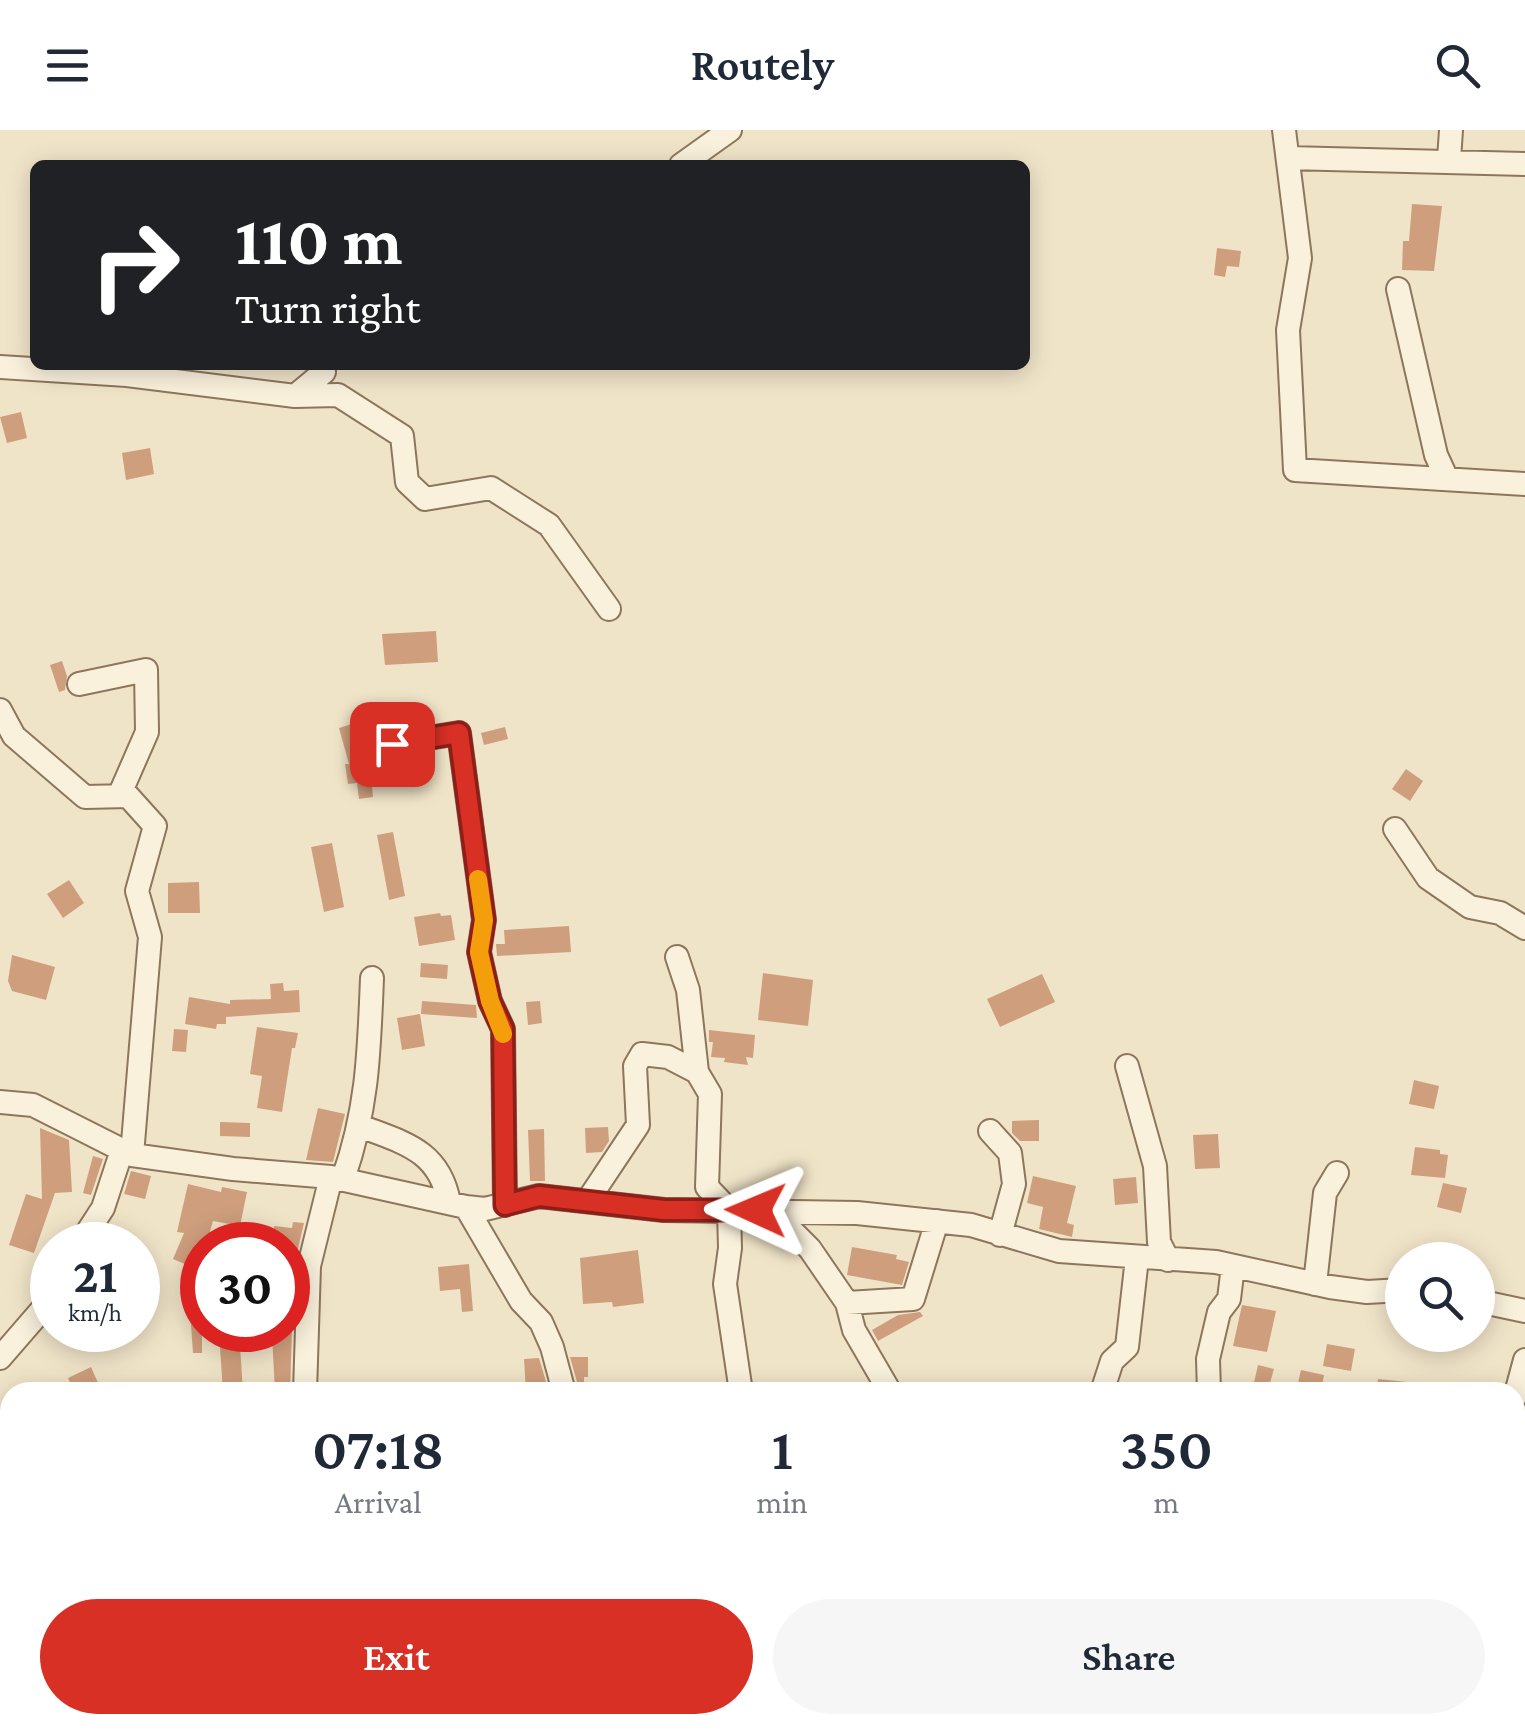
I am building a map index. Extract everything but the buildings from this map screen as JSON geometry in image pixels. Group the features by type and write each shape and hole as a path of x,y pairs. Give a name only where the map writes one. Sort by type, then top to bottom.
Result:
{"street":[{"path":"689,160 730,130"},
{"path":"1284,130 1300,258 1288,330 1295,470 1525,484"},
{"path":"1449,160 1451,130"},
{"path":"1288,158 1525,164"},
{"path":"1398,288 1436,455 1447,479"},
{"path":"0,368 30,369"},
{"path":"42,370 127,374 295,396 338,395 402,436 407,482 425,499 491,488 549,525 609,609"},
{"path":"295,396 323,370"},
{"path":"78,684 146,670 146,732 119,796"},
{"path":"0,710 14,736 85,797 128,796 154,826 138,892 150,937 127,1153 94,1222"},
{"path":"392,744 459,733 484,920 479,952 490,1001 503,1029 505,1205"},
{"path":"1396,829 1428,878 1470,908 1500,913 1525,928"},
{"path":"677,958 688,990 698,1072 710,1094 707,1188 728,1210 730,1248 724,1284 739,1382"},
{"path":"305,1382 309,1266 337,1178 360,1126 368,1072 372,978"},
{"path":"588,1200 638,1125 635,1066 642,1054 668,1058 698,1072"},
{"path":"1127,1066 1155,1166 1158,1242 1168,1260"},
{"path":"0,1102 33,1104 127,1153 233,1169 337,1178 485,1209 539,1196 664,1210 857,1213 971,1225 1060,1251 1233,1266 1315,1284 1385,1291"},
{"path":"360,1126 410,1146 430,1160 521,1301 541,1322 561,1382"},
{"path":"990,1131 1010,1153 1014,1184 1000,1235"},
{"path":"1315,1284 1325,1193 1338,1174"},
{"path":"772,1211 810,1250 848,1303 854,1330 884,1382"},
{"path":"848,1303 914,1299 938,1221"},
{"path":"1105,1382 1112,1361 1128,1346 1138,1258"},
{"path":"1209,1382 1208,1360 1219,1312 1229,1298 1233,1266"},
{"path":"1495,1305 1525,1311"},
{"path":"0,1358 30,1323"}],"slow traffic":[{"path":"478,879 484,920 479,952 490,1001 503,1034"}],"route":[{"path":"392,744 459,733 484,920 479,952 490,1001 503,1029 505,1205 539,1196 664,1210 756,1210"}]}
